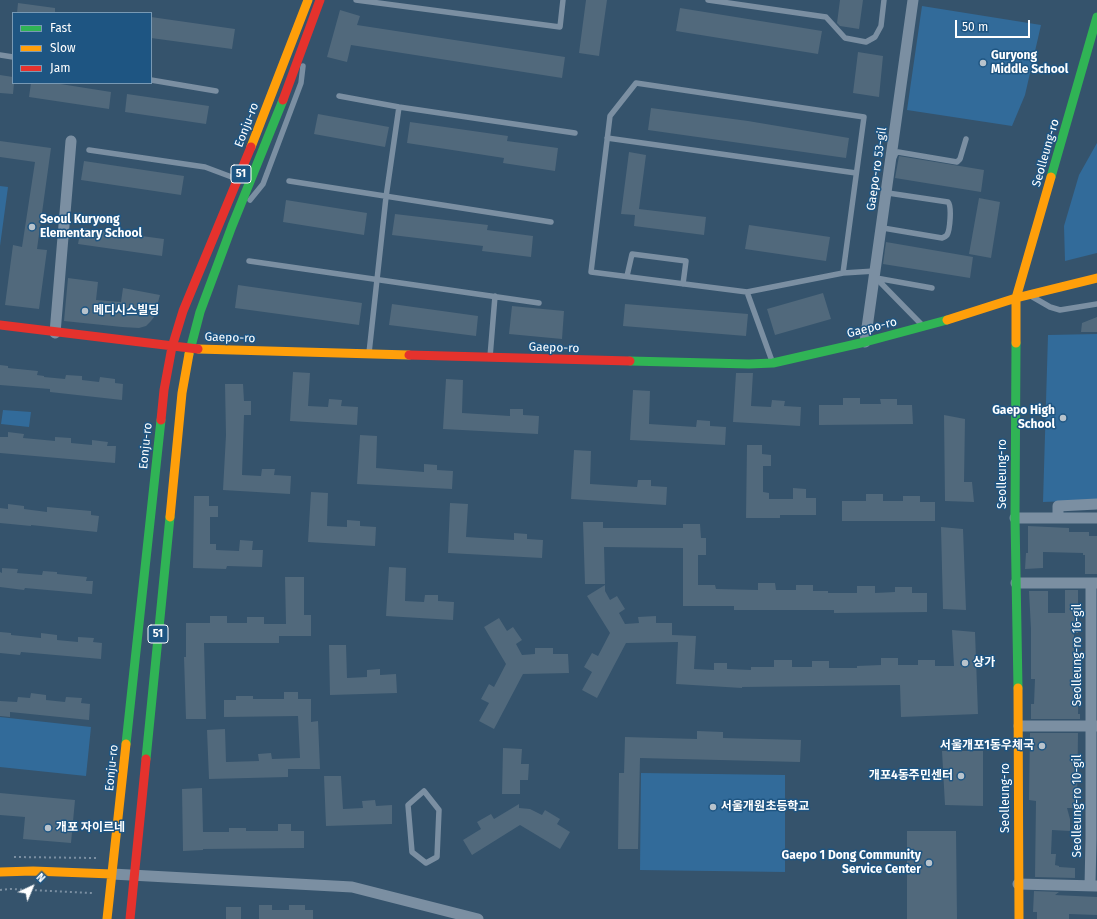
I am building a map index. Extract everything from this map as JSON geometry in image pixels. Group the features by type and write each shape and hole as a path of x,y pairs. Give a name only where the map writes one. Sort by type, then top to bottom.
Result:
{"street":[{"name":"Eonju-ro","path":"107,919 164,390 172,347 183,311 239,179 308,0"},
{"name":"Eonju-ro","path":"130,919 182,393 190,349 200,312 232,226 268,139 320,0"},
{"name":"Gaepo-ro 53-gil","path":"865,342 876,274 914,0"},
{"name":"Seolleung-ro","path":"1019,919 1015,518 1016,298 1097,17"},
{"path":"55,333 71,141"},
{"name":"Gaepo-ro","path":"0,325 190,349 623,362 773,363 923,327 1016,298 1097,278"},
{"path":"1058,513 1058,506 1097,504"},
{"path":"1015,518 1097,518"},
{"name":"Seolleung-ro 16-gil","path":"1016,583 1092,580 1094,630 1094,726"},
{"path":"1018,726 1094,726"},
{"name":"Seolleung-ro 10-gil","path":"1093,886 1094,726"},
{"path":"0,872 33,871 112,874 352,887 478,919"},
{"path":"1018,884 1093,886"}],"lane":[{"path":"356,0 560,27 563,0"},
{"path":"708,0 826,17 845,38 866,42 875,37 881,26 884,0"},
{"path":"0,55 12,57"},
{"path":"152,80 216,91"},
{"path":"843,273 864,117 636,83 610,116 591,272 747,292 843,273 876,274 932,288"},
{"path":"339,96 400,107 576,133"},
{"path":"369,354 386,197 400,107"},
{"path":"607,138 856,173"},
{"path":"876,274 888,193 896,153 898,152 957,162 960,159 966,139"},
{"path":"89,150 205,167 239,179"},
{"path":"289,181 551,222"},
{"path":"883,228 942,238 948,233 951,208 948,202 888,193"},
{"path":"627,276 632,254 686,261 683,284"},
{"path":"249,260 539,303"},
{"path":"876,274 923,327"},
{"path":"747,292 773,363"},
{"path":"1030,295 1050,307 1060,310 1097,304"},
{"path":"490,357 495,296"},
{"path":"424,791 439,810 437,857 426,864 412,852 408,805 424,791"}],"path":[{"path":"14,857 96,858"},
{"path":"0,890 10,889 92,893"}],"shaded area":[{"name":"Guryong Middle School","path":"922,6 1041,25 1025,95 1012,126 907,110"},
{"path":"1097,143 1097,253 1065,261 1064,226 1079,175"},
{"path":"0,186 8,187 0,246"},
{"name":"Gaepo High School","path":"1097,334 1097,500 1043,502 1048,335"},
{"path":"3,410 31,412 29,427 1,424"},
{"path":"0,717 91,727 86,776 0,767"},
{"path":"641,773 785,775 785,872 640,870"}],"building":[{"path":"586,0 607,0 599,56 579,53"},
{"path":"840,0 863,0 859,29 840,26 837,23"},
{"path":"18,3 55,8 55,12 17,12"},
{"path":"680,8 822,31 818,54 676,31"},
{"path":"340,10 360,16 357,25 565,57 562,78 351,45 347,62 327,57"},
{"path":"152,17 235,29 232,49 152,38"},
{"path":"858,52 883,56 879,97 853,93"},
{"path":"0,75 12,77 12,84 14,84 13,94 0,93"},
{"path":"31,84 60,84 111,92 109,109 29,97"},
{"path":"127,94 209,106 206,124 125,112"},
{"path":"651,108 748,121 849,138 846,158 648,130"},
{"path":"318,114 389,127 385,147 314,134"},
{"path":"410,122 508,136 507,141 558,148 555,171 503,163 504,158 407,143"},
{"path":"0,141 51,148 37,249 47,250 39,309 5,305 13,245 22,247 35,162 0,157"},
{"path":"629,152 646,155 639,209 706,217 704,235 634,226 635,215 621,214"},
{"path":"899,156 984,170 981,192 895,178"},
{"path":"84,161 184,176 181,195 81,180"},
{"path":"979,198 1000,202 991,258 969,254"},
{"path":"286,200 367,213 364,235 283,222"},
{"path":"395,214 488,225 487,230 533,236 531,257 482,251 483,246 392,235"},
{"path":"749,225 830,237 826,261 745,249"},
{"path":"81,228 164,239 162,256 78,244"},
{"path":"886,242 973,257 970,278 883,264"},
{"path":"68,278 98,282 96,300 121,302 123,288 160,295 154,317 146,326 139,328 64,321"},
{"path":"238,285 362,303 359,325 235,308"},
{"path":"823,293 831,319 775,335 767,309"},
{"path":"392,304 478,316 476,336 389,325"},
{"path":"625,304 748,314 746,336 623,326"},
{"path":"512,306 564,311 562,339 509,334"},
{"path":"1097,317 1097,332 1081,332 1082,323"},
{"path":"0,365 8,366 8,368 38,371 37,375 44,377 65,379 66,375 82,376 82,380 99,382 100,377 115,379 115,383 123,384 122,400 50,392 50,389 0,385"},
{"path":"293,372 310,373 308,406 328,407 329,399 342,400 341,406 358,407 357,425 290,421"},
{"path":"736,373 753,373 751,406 771,407 772,400 785,401 784,406 801,407 800,426 733,422"},
{"path":"446,379 463,380 462,413 510,416 510,409 523,409 523,415 539,416 538,434 443,429"},
{"path":"225,384 243,384 244,401 251,401 251,415 244,415 242,475 261,476 262,469 275,469 274,475 291,476 290,494 223,490 226,435"},
{"path":"633,390 650,391 649,424 696,427 697,420 710,421 710,426 726,427 725,445 630,440"},
{"path":"843,398 860,398 860,404 881,404 880,399 897,399 897,405 912,405 913,424 819,425 819,405 843,405"},
{"path":"944,415 965,419 964,482 972,482 974,502 945,501"},
{"path":"8,432 24,434 23,438 55,441 55,437 71,438 71,443 92,445 92,440 108,442 107,446 116,446 115,463 0,453 0,437 8,437"},
{"path":"360,435 377,436 376,468 424,472 424,464 437,465 437,470 453,471 452,489 357,484"},
{"path":"747,445 762,445 762,454 771,455 771,466 763,466 763,492 769,493 769,499 793,499 793,488 806,489 806,498 816,498 816,515 780,515 780,518 746,518"},
{"path":"574,450 591,451 590,484 637,487 638,480 651,480 651,486 667,487 666,505 571,499"},
{"path":"311,492 328,493 327,526 347,527 347,520 360,521 360,526 376,527 375,546 308,542"},
{"path":"866,494 883,494 883,501 903,501 903,496 920,496 920,502 935,502 935,521 842,521 842,501 866,501"},
{"path":"194,496 209,496 209,506 218,506 218,517 210,517 210,544 216,544 216,550 239,551 240,540 253,541 252,550 263,550 262,567 227,566 226,569 193,568"},
{"path":"450,503 468,504 466,537 514,540 514,533 527,534 527,539 543,540 542,558 448,553"},
{"path":"8,504 24,506 24,509 47,512 47,507 91,511 91,515 99,516 97,532 0,523 0,508 8,509"},
{"path":"583,522 603,522 603,528 683,528 683,524 700,524 701,538 706,538 706,555 698,555 698,585 715,585 716,589 758,590 758,583 775,583 776,590 796,590 796,585 813,585 813,591 828,591 828,593 857,593 857,586 875,586 875,593 895,592 895,587 912,587 912,593 927,593 927,612 834,613 834,610 734,610 734,606 683,606 683,548 604,547 605,584 585,584"},
{"path":"1028,526 1069,528 1069,532 1089,532 1089,536 1097,536 1097,574 1085,574 1085,555 1083,555 1083,553 1043,552 1043,568 1025,569 1026,553 1028,553"},
{"path":"941,527 963,529 966,610 943,609"},
{"path":"389,567 406,568 405,601 424,602 425,595 438,595 438,601 454,602 453,620 386,616"},
{"path":"2,568 18,569 17,573 42,575 43,571 87,577 86,581 93,581 92,594 0,587 0,572 2,573"},
{"path":"285,577 304,577 304,615 311,615 311,636 279,636 279,643 204,643 206,719 186,719 184,657 186,657 186,623 210,623 210,616 227,616 227,623 247,623 247,617 264,617 264,624 286,624"},
{"path":"605,585 605,591 610,600 617,596 625,609 619,613 625,624 639,623 638,617 656,616 656,623 672,623 672,635 696,636 694,669 714,670 714,663 727,663 727,669 751,670 751,667 774,667 774,660 792,660 792,667 812,667 812,661 829,661 829,668 857,668 857,666 881,665 881,658 898,658 898,665 918,665 918,660 935,660 935,666 954,666 952,630 975,632 978,714 901,717 900,685 742,688 676,684 678,642 626,643 597,698 582,690 592,672 584,667 592,653 598,656 610,633 587,596"},
{"path":"1065,590 1078,590 1078,633 1074,633 1074,662 1078,662 1078,714 1080,714 1080,719 1031,719 1031,704 1034,704 1035,679 1031,679 1029,591 1048,591 1048,613 1065,613"},
{"path":"499,618 507,631 513,627 522,640 516,644 522,655 535,654 535,648 553,648 553,654 568,654 569,673 523,674 494,729 479,721 489,703 481,699 489,684 494,687 506,664 484,627"},
{"path":"0,632 11,633 11,635 41,638 41,633 57,635 57,640 78,642 78,637 94,638 93,642 102,643 101,659 21,652 20,655 0,653"},
{"path":"329,645 346,645 347,678 367,677 367,670 380,669 380,675 396,674 397,693 330,695"},
{"path":"284,692 298,692 298,699 311,699 311,722 318,721 320,769 288,769 288,777 209,779 207,730 225,729 226,762 259,761 258,754 271,753 272,759 300,758 298,716 224,717 224,700 236,700 236,696 253,696 253,699 284,699"},
{"path":"31,693 46,695 46,700 65,702 66,697 82,698 81,703 90,704 89,720 10,712 10,717 0,716 0,701 17,702 18,697 30,698"},
{"path":"697,731 723,732 723,738 801,740 800,762 640,758 638,849 618,849 619,773 624,773 625,737 697,739"},
{"path":"1030,733 1078,733 1077,808 1067,808 1070,819 1070,831 1052,830 1051,854 1056,854 1055,865 1059,867 1075,868 1075,878 1035,877 1036,801 1029,800"},
{"path":"503,748 522,749 521,764 529,764 528,780 520,780 520,794 502,794"},
{"path":"942,751 983,751 983,806 945,805"},
{"path":"324,776 341,776 343,809 363,808 362,801 375,800 376,806 392,805 392,824 326,826"},
{"path":"202,788 203,832 229,832 229,828 246,828 246,831 278,831 278,824 291,824 291,831 304,831 304,848 203,849 183,851 182,789"},
{"name":"개포 자이르네","path":"0,793 75,800 71,843 23,839 25,817 0,815"},
{"path":"519,804 519,808 530,809 542,815 545,810 560,819 557,824 570,832 560,849 520,825 472,855 463,840 481,829 477,822 491,814 494,819"},
{"path":"907,831 956,831 957,919 907,919"},
{"path":"1034,891 1059,892 1055,895 1097,897 1097,915 1069,914 1069,919 1037,919 1037,912 1033,912"},
{"path":"259,905 272,905 272,910 289,910 289,905 305,905 305,910 313,910 313,919 259,919"},
{"path":"226,907 241,907 241,919 226,919"}],"traffic: fast":[{"path":"1051,177 1097,17"},
{"path":"189,354 200,312 232,226 283,100"},
{"path":"630,361 749,364 773,363 865,342 947,320"},
{"path":"1016,343 1015,518 1018,688"},
{"path":"126,744 161,420"},
{"path":"146,759 170,517"}],"traffic: slow":[{"path":"251,147 308,0"},
{"path":"1016,343 1016,298 1051,177"},
{"path":"947,320 1016,298 1097,278"},
{"path":"198,349 409,355"},
{"path":"170,517 182,393 189,354"},
{"path":"1018,688 1019,919"},
{"path":"107,919 126,744"},
{"path":"0,872 33,871 112,874"}],"traffic: jam":[{"path":"283,100 320,0"},
{"path":"161,420 164,390 172,347 183,311 251,147"},
{"path":"0,325 198,349"},
{"path":"409,355 630,361"},
{"path":"130,919 146,759"}],"place":[{"name":"Guryong Middle School","path":"983,63"},
{"name":"Seoul Kuryong Elementary School","path":"32,227"},
{"name":"메디시스빌딩","path":"85,311"},
{"name":"Gaepo High School","path":"1063,418"},
{"name":"상가","path":"965,663"},
{"name":"서울개포1동우체국","path":"1042,746"},
{"name":"개포4동주민센터","path":"961,776"},
{"name":"서울개원초등학교","path":"713,807"},
{"name":"개포 자이르네","path":"48,828"},
{"name":"Gaepo 1 Dong Community Service Center","path":"929,863"}]}
